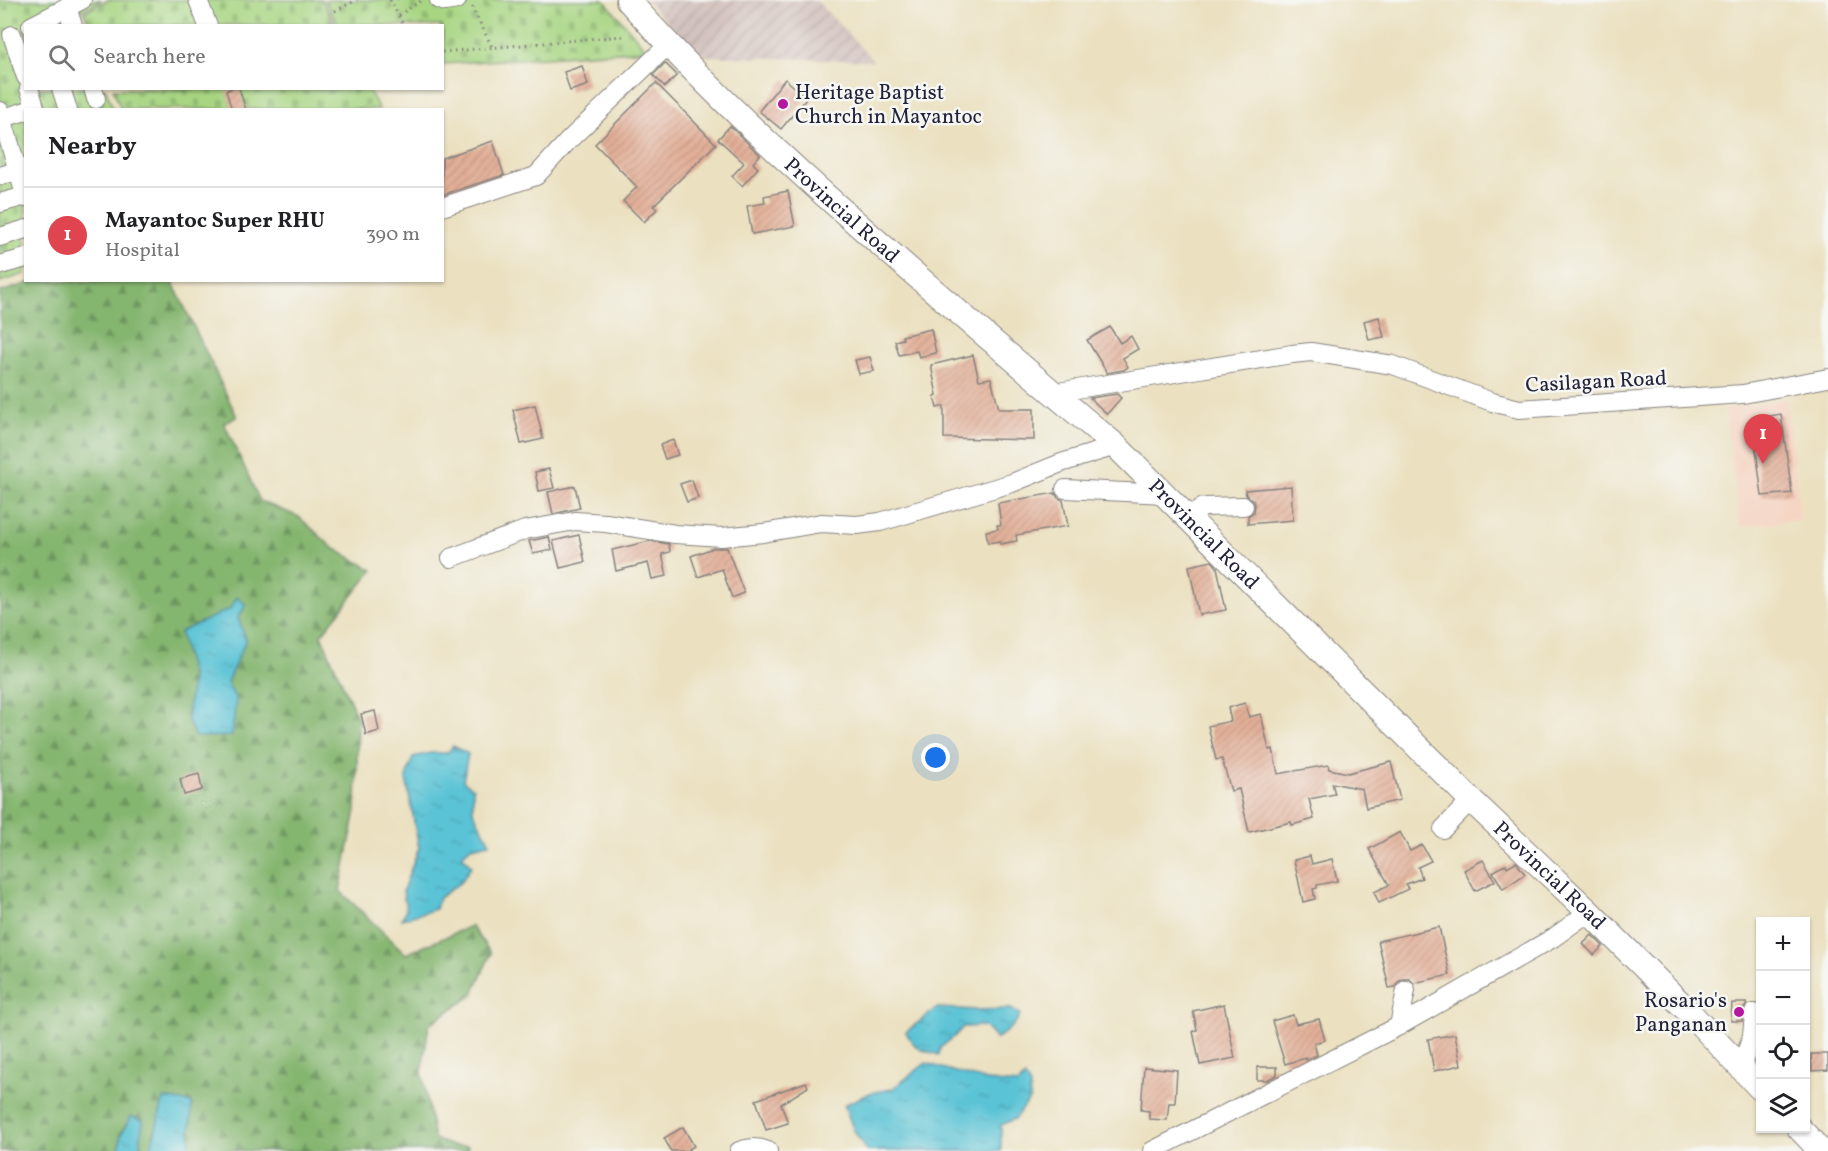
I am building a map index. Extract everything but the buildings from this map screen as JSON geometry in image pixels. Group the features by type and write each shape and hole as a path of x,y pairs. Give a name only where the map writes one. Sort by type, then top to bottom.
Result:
{"main road":[{"name":"Provincial Road","path":"628,0 668,45 791,166 1116,446 1471,800 1589,912 1756,1083"},
{"path":"1804,1133 1821,1151"}],"street":[{"path":"198,0 207,24"},
{"path":"439,0 445,2 457,0"},
{"path":"34,24 74,4 73,24"},
{"path":"444,206 536,176 568,140 668,45"},
{"path":"29,90 31,108"},
{"path":"62,90 67,108"},
{"path":"24,111 1,116 22,169 24,188"},
{"path":"0,176 22,169"},
{"path":"0,203 24,197"},
{"path":"0,237 24,231"},
{"path":"0,265 24,259"},
{"name":"Casilagan Road","path":"1052,393 1311,352 1394,365 1492,402 1519,409 1743,394 1828,378"},
{"path":"451,558 525,530 575,521 606,523 675,534 722,537 821,523 857,525 880,522 1012,483 1061,463 1116,446"},
{"path":"1065,489 1165,494"},
{"path":"1189,518 1203,507 1244,506"},
{"path":"1443,829 1471,800"},
{"path":"1152,1151 1399,1026 1553,938 1589,912"},
{"path":"1399,1026 1406,990"},
{"path":"1741,1068 1752,1036 1754,1013"},
{"path":"739,1151 746,1148 760,1148 768,1151"}],"path":[{"path":"335,11 357,0"},
{"path":"390,0 403,24"},
{"path":"399,16 422,0"},
{"path":"469,0 492,48"},
{"path":"444,52 623,36"}],"shaded area":[{"path":"646,0 816,0 874,61 699,56"},
{"path":"1786,399 1801,520 1740,526 1725,409"}],"green space":[{"path":"0,0 102,0 79,12 83,24 24,24 24,90 106,90 113,108 24,108 24,274 0,282"},
{"path":"108,0 322,0 334,24 89,24 84,12"},
{"path":"325,0 604,0 647,50 444,64 444,24 337,24"},
{"path":"113,90 369,90 378,108 121,108"},
{"path":"33,282 172,282 237,417 224,423 260,501 299,517 333,548 373,570 321,635 358,719 356,810 340,891 406,954 471,926 491,953 472,996 429,1024 422,1072 434,1139 452,1146 468,1146 467,1151 0,1151 0,292"}],"water":[{"path":"237,597 246,605 238,618 246,640 227,682 236,700 232,736 195,737 187,719 192,678 180,632 230,609"},
{"path":"453,746 468,754 463,781 473,788 473,811 490,843 471,847 462,855 471,866 462,881 439,898 436,909 402,919 406,910 403,890 419,848 406,778 413,757 431,753 447,753"},
{"path":"937,1008 1011,1009 1020,1014 1013,1025 996,1039 984,1026 963,1027 940,1048 939,1055 916,1046 906,1032"},
{"path":"926,1063 994,1082 1018,1084 1025,1077 1030,1087 1030,1099 1015,1119 1001,1125 1001,1151 867,1151 854,1131 844,1105 870,1093 892,1089"},
{"path":"164,1098 192,1103 189,1151 150,1151"},
{"path":"131,1116 143,1121 139,1151 119,1151 121,1135"}],"place":[{"name":"Heritage Baptist Church in Mayantoc","path":"783,104"},
{"name":"Mayantoc Super RHU","path":"1763,464"},
{"name":"Rosario's Panganan","path":"1739,1012"}]}
